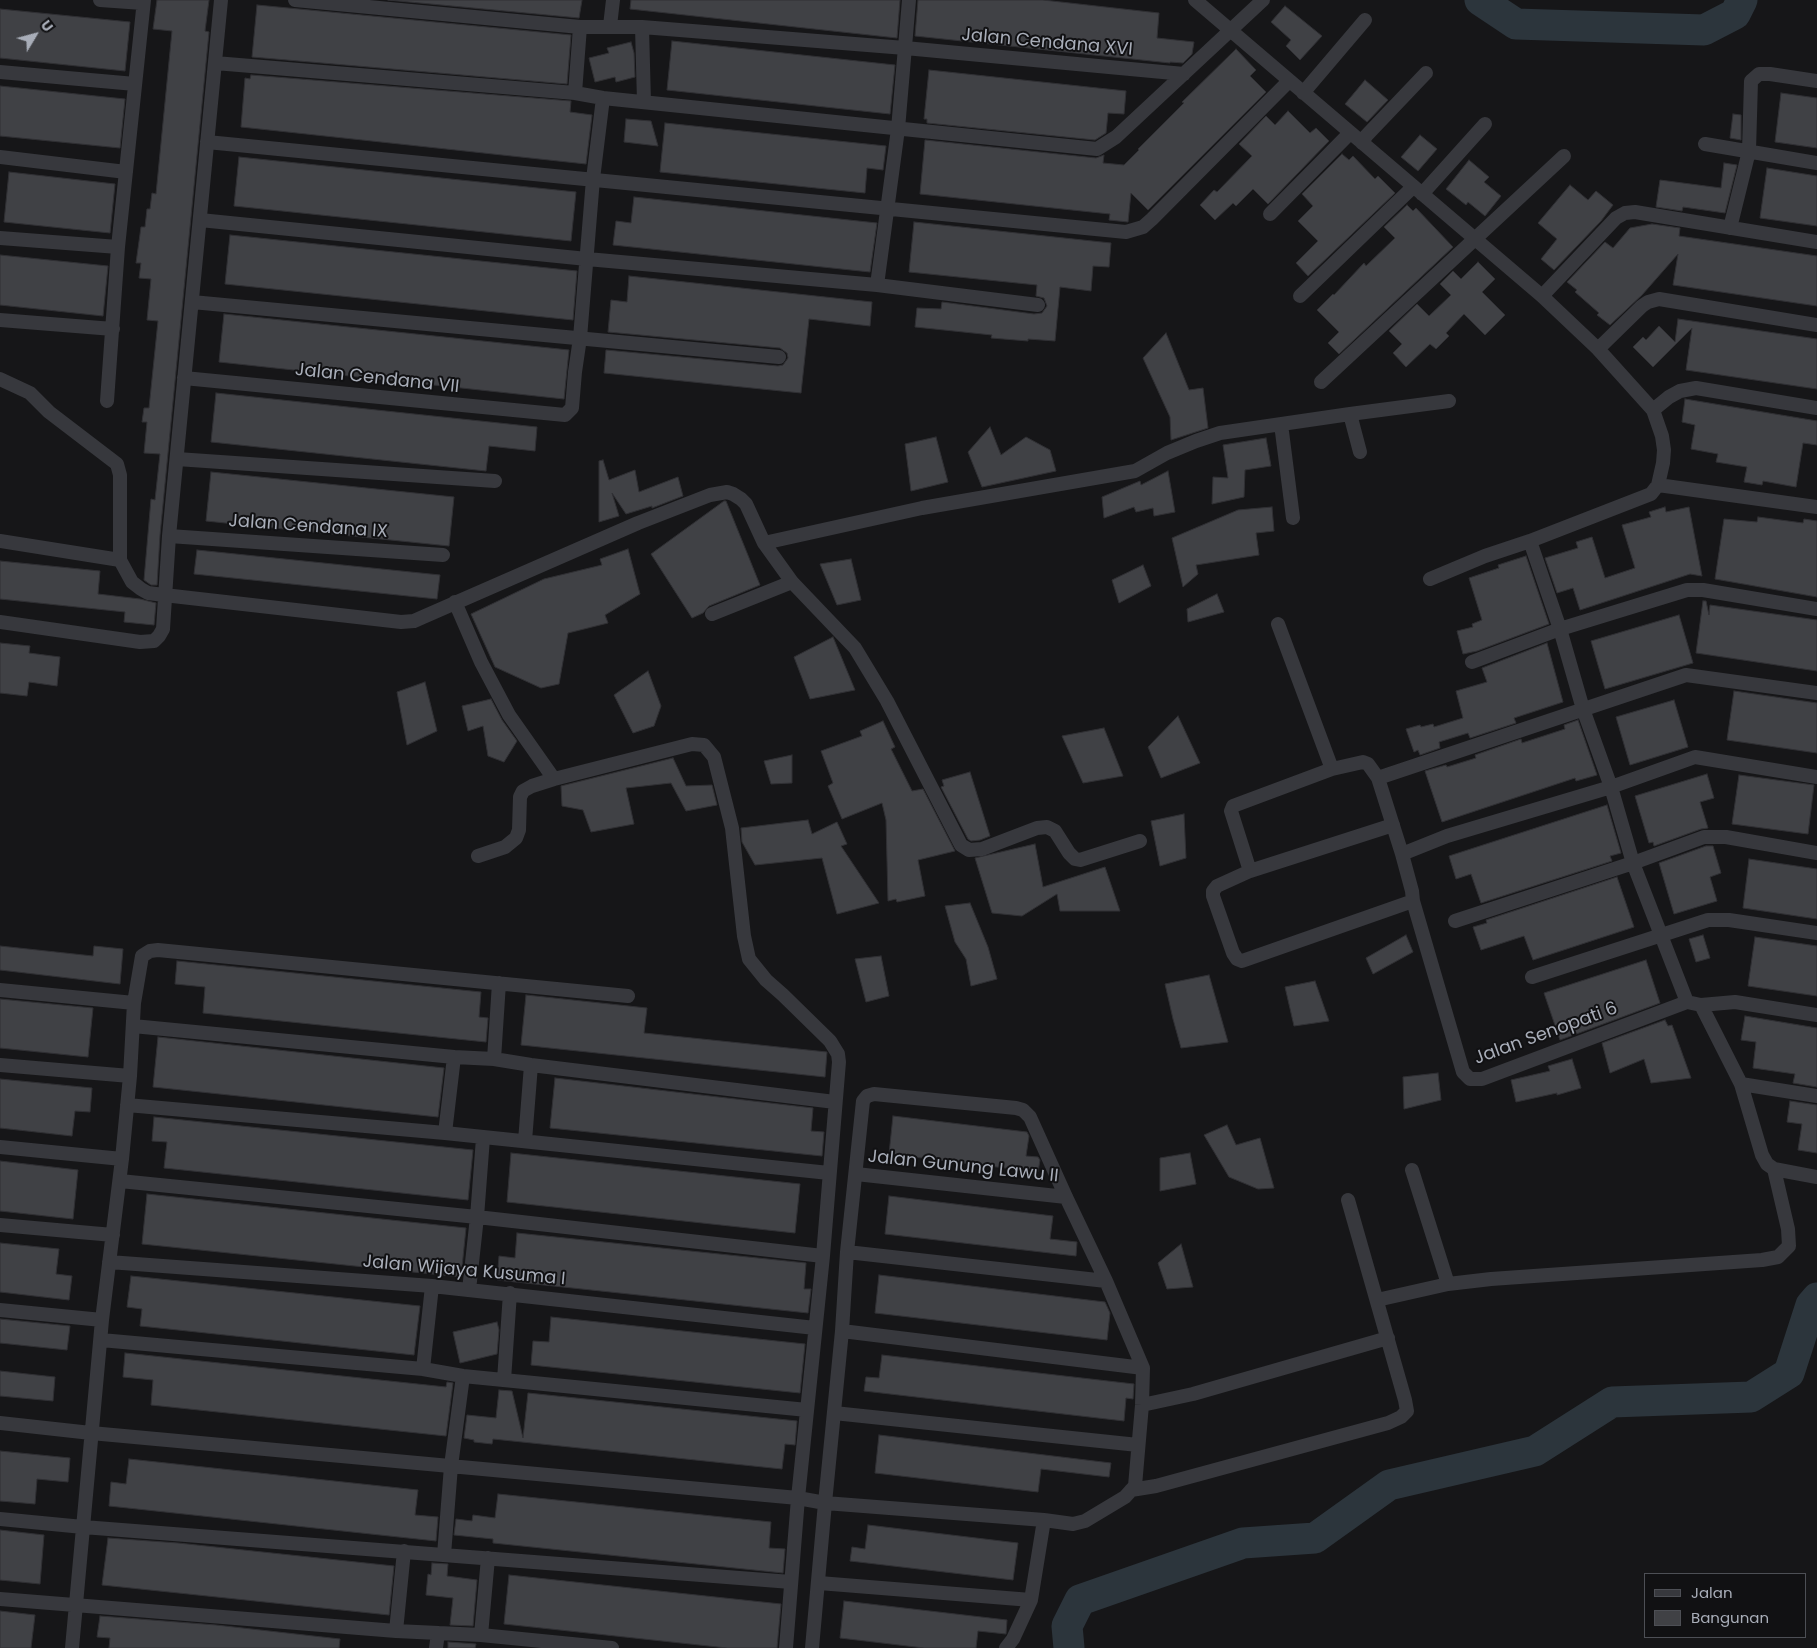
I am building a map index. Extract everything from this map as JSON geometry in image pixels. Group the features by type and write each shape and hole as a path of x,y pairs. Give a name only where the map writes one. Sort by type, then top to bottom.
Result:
{"street":[{"path":"100,0 143,2 118,247 107,400"},
{"path":"0,622 150,642 159,636 163,629 169,536 221,0"},
{"name":"Jalan Cendana XVI","path":"295,0 580,27 642,27 906,48 1184,74"},
{"path":"610,26 613,0"},
{"path":"877,285 898,129 909,0"},
{"path":"1195,0 1542,296 1598,349 1653,410 1662,436 1664,450 1658,485 1650,494 1644,498 1530,541 1485,556 1430,579"},
{"path":"215,63 575,93 603,98 1096,149 1116,137 1263,0"},
{"path":"1303,93 1365,20"},
{"path":"575,93 580,27"},
{"path":"642,27 644,102"},
{"path":"0,72 135,84"},
{"path":"1362,143 1366,136 1426,73"},
{"path":"1730,228 1749,151 1750,84 1753,78 1759,74 1770,74 1817,82"},
{"path":"207,142 888,207 1126,232 1143,227 1289,80"},
{"path":"580,338 593,179 603,98"},
{"path":"1300,296 1417,190 1485,124"},
{"path":"1270,214 1350,133"},
{"path":"1705,144 1817,163"},
{"path":"1321,382 1564,156"},
{"path":"0,157 126,172"},
{"path":"1542,296 1616,218 1625,213 1636,212 1817,242"},
{"path":"200,220 587,260 877,285 1038,305"},
{"path":"0,238 118,247"},
{"path":"1598,349 1642,306 1648,302 1660,299 1817,324"},
{"path":"192,302 779,357"},
{"path":"0,320 113,330"},
{"name":"Jalan Cendana VII","path":"184,378 565,416 572,408 580,338"},
{"path":"0,379 30,393 49,412 117,464 120,475 120,560 132,582 148,593 401,622 414,621 638,523 710,495 727,492 733,494 746,504 764,543 792,582 855,648 888,700 957,839 966,849 982,848 1037,828 1046,827 1055,831 1069,853 1075,859 1080,860 1140,841"},
{"path":"1653,410 1680,391 1696,388 1817,408"},
{"path":"764,543 922,508 1135,471 1167,453 1220,433 1449,401"},
{"path":"1350,414 1360,452"},
{"path":"1281,424 1293,518"},
{"path":"177,459 494,481"},
{"path":"1658,485 1817,506"},
{"name":"Jalan Cendana IX","path":"169,536 443,555"},
{"path":"0,541 120,560"},
{"path":"1530,541 1560,629 1583,709 1611,787 1633,863 1661,935 1694,1004 1741,1084 1762,1155 1767,1164 1774,1170 1817,1177"},
{"path":"712,614 792,582"},
{"path":"1472,662 1560,629 1693,589 1817,609"},
{"path":"455,602 481,662 509,715 554,779"},
{"path":"1278,624 1332,769"},
{"path":"1250,871 1231,811 1233,806 1332,769 1363,762 1368,764 1378,778 1686,675 1817,693"},
{"path":"478,856 505,847 513,842 519,830 521,794 532,786 692,744 704,745 714,757 732,828 744,936 749,959 760,974 836,1048 839,1062 824,1256 798,1498 786,1648"},
{"path":"1402,854 1447,836 1611,787 1700,756 1817,777"},
{"name":"Jalan Senopati 6","path":"1378,778 1402,854 1413,901 1462,1072 1470,1079 1482,1079 1694,1004 1734,1002 1817,1015"},
{"path":"1393,825 1250,871 1217,886 1213,893 1233,953 1237,959 1242,961 1413,901"},
{"path":"1455,921 1633,863 1704,837 1714,836 1817,852"},
{"path":"1532,977 1708,920 1718,919 1817,933"},
{"path":"72,1648 102,1320 120,1181 130,1076 134,1003 142,956 150,950 158,950 628,996"},
{"path":"494,1059 499,983"},
{"path":"0,990 134,1003"},
{"path":"133,1026 494,1059 836,1102"},
{"path":"445,1133 454,1056"},
{"path":"0,1065 130,1076"},
{"path":"525,1141 531,1065"},
{"path":"1741,1084 1817,1096"},
{"path":"0,1423 825,1502 1073,1524 1085,1521 1125,1497 1135,1486 1142,1405 1143,1368 1106,1281 1030,1117 1023,1110 874,1094 867,1096 862,1104 847,1252 842,1331 825,1502 819,1583 812,1648"},
{"path":"127,1105 445,1133 829,1173"},
{"path":"469,1290 483,1138"},
{"path":"0,1147 122,1159"},
{"path":"1412,1170 1448,1284"},
{"path":"1377,1300 1448,1284 1491,1278 1762,1260 1778,1257 1789,1246 1788,1229 1774,1170"},
{"name":"Jalan Gunung Lawu II","path":"856,1174 1066,1197"},
{"path":"120,1181 477,1217 824,1256"},
{"path":"1131,1490 1156,1486 1388,1423 1401,1417 1407,1411 1406,1400 1348,1200"},
{"path":"0,1225 113,1235"},
{"path":"847,1252 1106,1281"},
{"name":"Jalan Wijaya Kusuma I","path":"108,1262 510,1293 815,1328"},
{"path":"423,1369 432,1286"},
{"path":"504,1380 510,1293"},
{"path":"0,1310 102,1320"},
{"path":"842,1331 1143,1368"},
{"path":"1142,1405 1193,1394 1388,1338"},
{"path":"101,1340 423,1369 463,1376 807,1410"},
{"path":"444,1556 451,1466 463,1376"},
{"path":"834,1413 1138,1446"},
{"path":"0,1518 83,1527 791,1582"},
{"path":"1006,1648 1013,1639 1030,1600 1044,1520"},
{"path":"396,1631 404,1552"},
{"path":"481,1635 488,1558"},
{"path":"819,1583 1030,1600"},
{"path":"0,1599 396,1631 481,1635 612,1648"},
{"path":"436,1648 438,1634"}],"building":[{"path":"157,0 209,0 205,31 209,32 160,535 157,585 151,585 144,580 151,499 155,500 160,454 144,453 147,422 142,422 144,408 149,408 158,321 147,320 151,279 139,278 141,263 136,263 141,227 145,227 147,209 150,209 152,193 156,194 172,31 153,29"},
{"path":"388,0 582,0 579,18"},
{"path":"631,0 900,0 897,38 630,9"},
{"path":"918,0 1043,0 1159,13 1157,38 1194,42 1192,54 1183,63 1170,63 915,36"},
{"path":"257,5 571,35 567,84 252,57"},
{"path":"1285,6 1322,36 1300,60 1286,46 1291,40 1271,22"},
{"path":"0,9 130,22 125,71 0,58"},
{"path":"672,41 895,65 890,114 667,90"},
{"path":"631,42 634,53 635,77 616,82 615,77 595,82 589,58 609,53 607,48"},
{"path":"1236,49 1256,70 1250,76 1266,92 1148,210 1131,193 1128,222 1109,220 1110,214 920,194 925,140 1096,158 1104,155 1103,163 1124,165 1184,103 1182,102"},
{"path":"929,70 1126,91 1124,114 1108,113 1106,133 1095,140 927,123 927,119 924,119"},
{"path":"251,75 571,101 570,112 592,115 586,164 241,127 245,78 250,79"},
{"path":"1365,80 1388,100 1367,122 1345,104"},
{"path":"0,86 125,99 120,148 0,136"},
{"path":"1781,93 1817,98 1817,148 1775,142"},
{"path":"1288,111 1310,133 1316,128 1329,141 1268,204 1253,189 1236,206 1233,203 1215,220 1200,205 1214,190 1217,192 1252,156 1239,144 1266,116 1275,125"},
{"path":"1733,114 1741,115 1741,140 1730,138"},
{"path":"626,119 651,121 658,146 624,142"},
{"path":"665,123 886,146 883,170 867,168 865,193 660,172"},
{"path":"1420,135 1437,149 1418,171 1401,157"},
{"path":"1342,154 1349,160 1353,156 1375,179 1378,176 1395,193 1308,276 1296,263 1318,241 1298,221 1313,206 1302,194"},
{"path":"239,157 576,192 571,241 234,206"},
{"path":"1469,160 1489,177 1484,182 1501,196 1485,216 1468,202 1466,205 1446,189"},
{"path":"1724,163 1737,165 1725,213 1683,207 1682,211 1656,207 1660,180 1721,188"},
{"path":"1767,168 1817,176 1817,226 1760,218"},
{"path":"9,172 115,184 110,233 4,222"},
{"path":"1570,185 1588,200 1596,191 1613,205 1601,221 1554,270 1541,259 1557,239 1538,223"},
{"path":"634,197 877,223 870,272 613,245 616,221 631,223"},
{"path":"1407,205 1413,211 1416,208 1453,247 1339,354 1328,343 1339,332 1317,310 1364,263 1366,266 1395,238 1384,227"},
{"path":"914,222 1111,243 1109,267 1093,266 1091,291 1060,287 1055,341 991,338 992,335 915,327 917,308 941,309 942,302 1034,314 1042,313 1047,306 1044,298 1036,296 1037,285 909,272"},
{"path":"1652,224 1680,228 1679,236 1817,256 1817,306 1673,285 1678,254 1642,295 1610,325 1597,315 1599,313 1575,292 1577,290 1567,282 1605,242 1613,248 1630,228"},
{"path":"230,235 577,271 573,320 225,284"},
{"path":"0,255 108,266 103,316 0,305"},
{"path":"1478,262 1495,279 1482,292 1505,315 1485,335 1464,314 1446,333 1449,336 1436,349 1430,344 1406,367 1393,353 1402,344 1389,331 1417,304 1429,316 1451,295 1440,284 1453,271 1461,279"},
{"path":"629,276 872,302 870,326 809,319 801,393 604,373 606,350 778,366 783,365 788,358 787,353 780,348 608,332 611,300 627,302"},
{"path":"224,314 569,350 564,399 219,362"},
{"path":"1678,319 1817,339 1817,389 1686,370 1692,328 1653,367 1633,347 1643,337 1646,340 1659,326 1675,342"},
{"path":"1166,333 1189,390 1203,388 1208,428 1171,440 1170,417 1143,358"},
{"path":"216,393 537,427 535,451 489,446 486,471 211,442"},
{"path":"1685,399 1817,421 1817,445 1803,443 1796,487 1763,481 1762,485 1744,482 1747,467 1716,462 1718,454 1691,449 1695,425 1682,422"},
{"path":"990,427 1001,455 1026,437 1050,450 1056,471 982,487 968,452"},
{"path":"936,437 948,482 911,491 905,444"},
{"path":"1266,438 1271,466 1245,470 1244,497 1212,504 1213,477 1228,478 1223,445"},
{"path":"603,460 609,480 635,470 639,492 678,477 683,496 652,508 652,506 626,514 612,493 619,516 599,522 599,461"},
{"path":"1168,471 1175,512 1154,516 1153,508 1136,512 1134,507 1104,518 1102,497 1140,481 1141,485"},
{"path":"211,472 454,497 449,546 206,521"},
{"path":"726,501 760,585 709,606 703,613 692,618 651,554"},
{"path":"1272,507 1274,531 1256,533 1259,555 1196,565 1198,574 1183,587 1172,538 1238,510"},
{"path":"1665,507 1666,512 1689,507 1702,576 1690,574 1580,610 1573,588 1557,593 1545,558 1578,548 1576,542 1592,537 1605,578 1635,568 1622,525 1651,517 1649,512"},
{"path":"1758,517 1803,523 1804,519 1817,521 1817,597 1715,579 1724,519 1757,522"},
{"path":"628,549 640,594 605,615 608,623 568,633 559,684 541,688 495,667 471,614 544,579 602,565 600,559"},
{"path":"197,550 440,575 437,599 194,574"},
{"path":"1526,556 1549,624 1477,651 1463,654 1457,631 1473,627 1472,624 1482,620 1469,578 1499,568 1498,565"},
{"path":"851,559 861,600 837,605 820,564"},
{"path":"0,561 100,571 98,594 156,603 154,625 124,622 125,612 0,599"},
{"path":"1143,565 1151,586 1119,603 1112,580"},
{"path":"1217,594 1224,612 1188,622 1187,609"},
{"path":"1703,601 1706,601 1709,615 1710,605 1817,620 1817,671 1696,653"},
{"path":"1679,615 1693,663 1605,689 1591,641"},
{"path":"833,637 855,690 810,699 794,657"},
{"path":"0,643 30,646 29,653 60,657 57,686 29,682 27,696 0,693"},
{"path":"1547,643 1563,702 1514,718 1516,723 1470,738 1468,733 1439,742 1440,748 1420,755 1418,750 1414,752 1406,729 1433,724 1434,727 1463,718 1456,691 1487,682 1482,668"},
{"path":"648,671 661,706 654,726 633,733 614,695"},
{"path":"425,682 437,731 407,745 397,692"},
{"path":"1734,691 1817,703 1817,753 1727,740"},
{"path":"491,699 502,720 517,741 504,762 488,756 483,726 468,731 462,706"},
{"path":"1674,700 1688,747 1630,765 1616,717"},
{"path":"1178,716 1200,763 1161,778 1148,747"},
{"path":"1578,720 1597,775 1576,781 1575,778 1442,822 1425,771 1446,765 1447,767 1476,758 1475,755 1521,739 1522,743 1565,729 1564,725"},
{"path":"883,721 895,747 891,749 912,791 923,789 955,851 918,860 925,896 897,902 896,899 888,901 886,820 882,803 842,819 828,786 833,783 821,751 862,736 860,731"},
{"path":"1104,728 1123,776 1083,783 1062,736"},
{"path":"792,755 792,783 771,784 764,761"},
{"path":"673,758 686,786 712,785 717,805 686,811 671,783 626,788 634,824 591,832 583,810 562,806 561,786"},
{"path":"970,772 990,836 971,841 968,839 941,787 944,786 942,780"},
{"path":"1707,774 1714,798 1700,802 1708,828 1654,846 1653,842 1649,843 1635,796"},
{"path":"1739,775 1814,785 1808,834 1732,824"},
{"path":"1607,805 1621,853 1610,856 1612,861 1481,903 1471,874 1456,879 1449,856"},
{"path":"1184,814 1186,858 1160,866 1151,821"},
{"path":"808,820 812,834 837,822 847,844 841,846 879,903 837,914 822,858 755,865 742,842 741,828"},
{"path":"1035,844 1043,887 1105,867 1120,911 1060,911 1057,894 1022,916 992,913 975,858"},
{"path":"1706,846 1713,846 1721,873 1710,877 1717,901 1674,914 1659,863"},
{"path":"1749,859 1817,869 1817,919 1743,908"},
{"path":"1617,877 1634,927 1533,960 1524,936 1481,950 1473,927 1487,923 1486,920"},
{"path":"970,903 988,947 997,979 971,986 966,959 955,942 945,906"},
{"path":"1406,935 1413,952 1373,974 1366,958"},
{"path":"1703,935 1710,958 1696,962 1689,939"},
{"path":"1755,937 1817,946 1817,996 1748,986"},
{"path":"0,946 93,956 94,946 123,949 120,984 0,970"},
{"path":"881,956 889,996 866,1002 855,959"},
{"path":"1646,960 1660,1003 1560,1040 1544,993"},
{"path":"177,961 481,992 479,1017 488,1018 486,1042 203,1013 205,987 175,984"},
{"path":"1209,975 1228,1042 1181,1048 1165,984"},
{"path":"1315,981 1329,1021 1294,1026 1285,987"},
{"path":"526,995 647,1008 644,1033 827,1052 825,1077 521,1045"},
{"path":"0,999 93,1008 88,1057 0,1048"},
{"path":"1745,1016 1817,1028 1817,1087 1793,1083 1795,1074 1753,1068 1756,1042 1741,1040"},
{"path":"1665,1020 1668,1026 1672,1025 1691,1078 1651,1083 1644,1059 1610,1073 1602,1043"},
{"path":"158,1037 444,1068 438,1117 153,1087"},
{"path":"1572,1059 1581,1088 1557,1095 1557,1093 1516,1102 1511,1080 1550,1071 1548,1066"},
{"path":"1438,1073 1441,1100 1404,1109 1403,1077"},
{"path":"555,1078 813,1108 811,1131 824,1132 822,1156 550,1128"},
{"path":"0,1079 92,1088 90,1112 75,1111 72,1136 0,1128"},
{"path":"1790,1101 1817,1105 1817,1153 1798,1150 1802,1124 1787,1122"},
{"path":"893,1116 1027,1132 1029,1136 1026,1156 1038,1157 1040,1160 1038,1172 889,1154"},
{"path":"154,1117 473,1150 468,1200 164,1168 167,1142 152,1141"},
{"path":"1227,1125 1236,1145 1260,1138 1274,1188 1258,1189 1229,1177 1204,1135"},
{"path":"511,1153 800,1184 795,1233 507,1202"},
{"path":"1190,1153 1196,1184 1160,1191 1160,1158"},
{"path":"0,1161 78,1170 73,1219 0,1211"},
{"path":"147,1194 466,1228 461,1277 142,1244"},
{"path":"889,1196 1053,1216 1050,1239 1077,1242 1076,1256 885,1234"},
{"path":"517,1233 806,1263 804,1289 811,1289 808,1313 497,1280 499,1256 515,1258"},
{"path":"0,1243 59,1249 56,1274 72,1276 69,1300 0,1292"},
{"path":"1181,1244 1193,1287 1167,1289 1158,1263"},
{"path":"879,1275 1105,1302 1110,1313 1107,1340 875,1313"},
{"path":"131,1276 420,1306 414,1355 140,1326 142,1309 127,1307"},
{"path":"551,1317 805,1344 800,1393 531,1365 533,1341 549,1342"},
{"path":"0,1319 70,1326 67,1350 0,1343"},
{"path":"497,1322 499,1330 497,1354 460,1363 453,1332"},
{"path":"125,1353 446,1387 447,1382 453,1383 446,1436 151,1405 153,1380 123,1377"},
{"path":"882,1355 1134,1384 1133,1399 1126,1398 1124,1421 864,1391 866,1377 879,1378"},
{"path":"0,1371 55,1377 53,1401 0,1396"},
{"path":"499,1390 512,1391 523,1438 528,1393 797,1421 795,1445 785,1444 782,1469 493,1439 492,1444 474,1442 474,1440 464,1438 467,1415 496,1418"},
{"path":"879,1435 1111,1463 1109,1477 1041,1469 1038,1492 875,1473"},
{"path":"0,1451 70,1458 68,1482 37,1479 35,1504 0,1501"},
{"path":"129,1459 418,1490 415,1515 438,1517 436,1541 109,1506 111,1482 126,1484"},
{"path":"498,1494 771,1522 769,1548 785,1549 783,1573 493,1543 493,1539 454,1535 456,1519 472,1521 473,1515 495,1518"},
{"path":"868,1525 1018,1543 1013,1580 850,1561 852,1547 865,1549"},
{"path":"0,1530 44,1535 40,1584 0,1580"},
{"path":"108,1538 178,1543 394,1566 389,1615 102,1585"},
{"path":"432,1563 448,1564 447,1576 477,1580 473,1626 450,1625 453,1598 426,1595 428,1574 431,1575"},
{"path":"509,1575 781,1604 777,1648 727,1648 504,1624"},
{"path":"844,1601 1007,1620 1006,1634 978,1631 976,1648 924,1648 840,1638"},
{"path":"0,1611 35,1615 31,1648 0,1648"},
{"path":"100,1616 216,1625 340,1639 339,1648 109,1648 110,1638 97,1637"},
{"path":"448,1642 476,1644 475,1648 448,1648"}],"waterway":[{"path":"1480,0 1516,24 1704,30 1735,14 1742,0"},
{"path":"1069,1648 1067,1626 1080,1600 1243,1543 1315,1538 1389,1485 1535,1451 1612,1402 1751,1397 1789,1373 1811,1305 1817,1298"}]}
